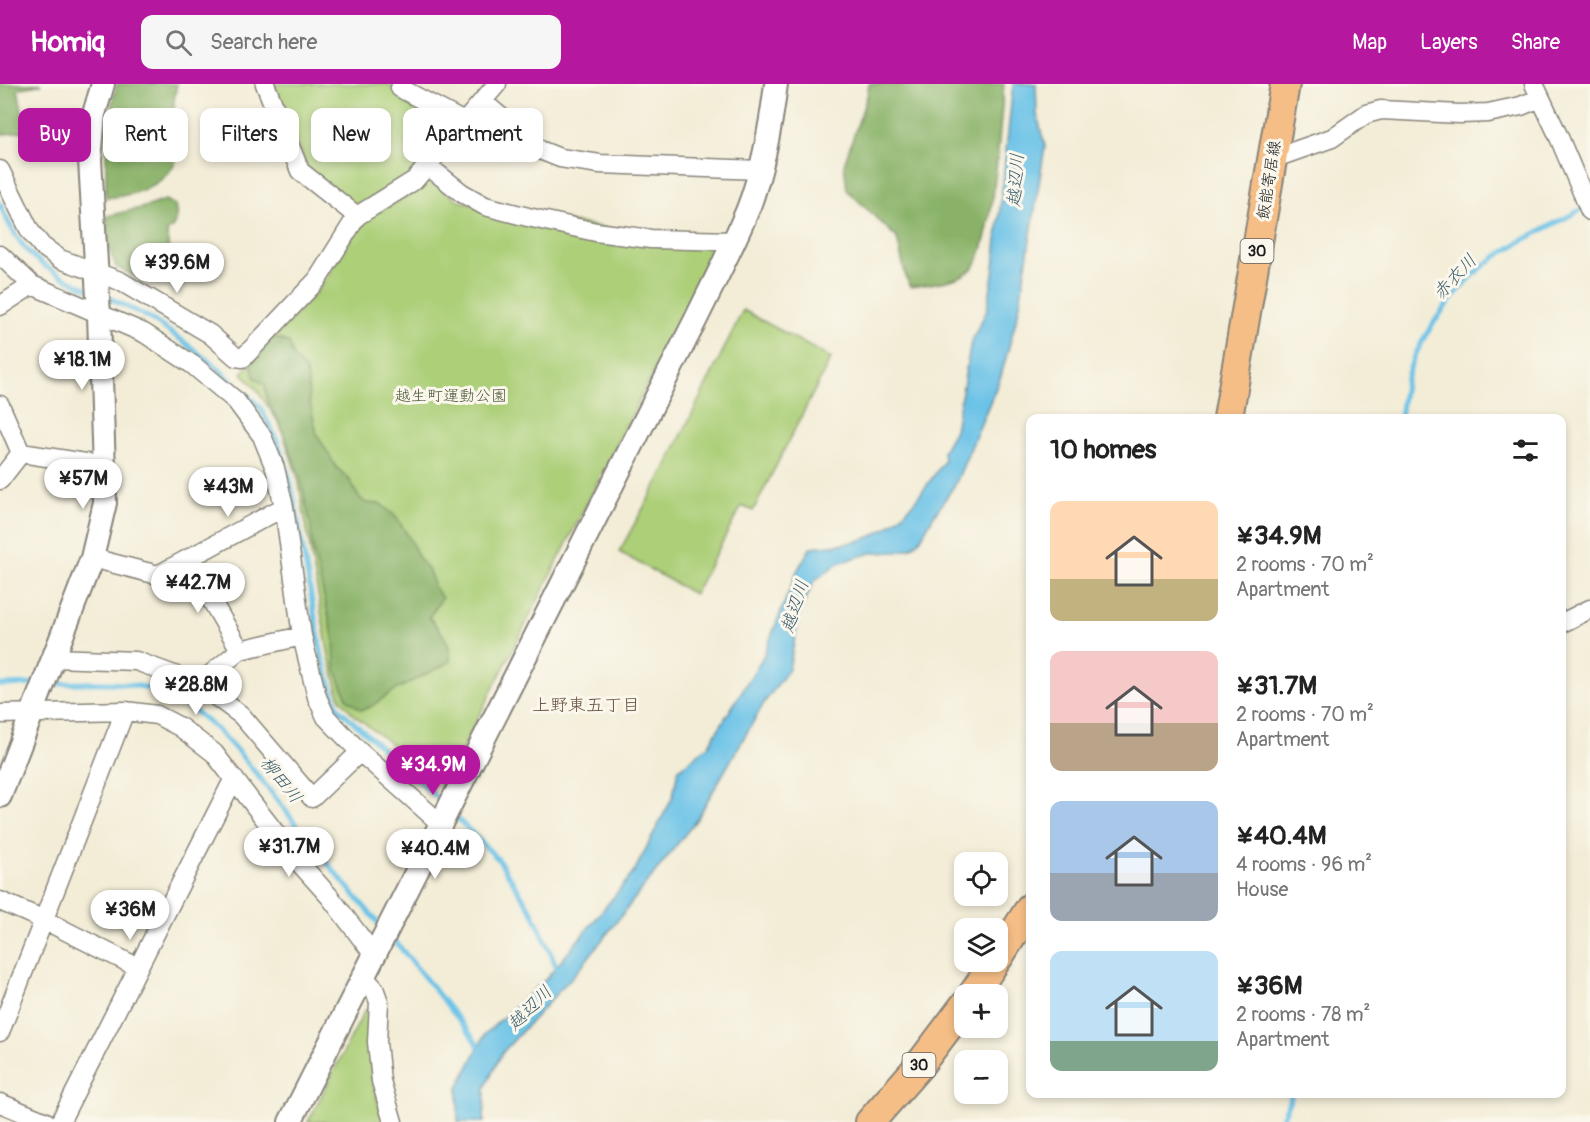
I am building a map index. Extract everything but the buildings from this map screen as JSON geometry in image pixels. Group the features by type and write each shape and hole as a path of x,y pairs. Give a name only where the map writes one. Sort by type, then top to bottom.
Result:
{"main road":[{"name":"飯能寄居線","path":"1229,414 1285,84"},
{"path":"1008,943 1026,918"},
{"name":"30","path":"870,1122 913,1073 954,1019"}],"street":[{"path":"0,796 92,558 105,503 98,294 90,160 94,114 103,84"},
{"path":"265,84 300,171 357,216"},
{"path":"402,84 400,88 438,108"},
{"path":"290,1122 734,241 760,170 776,84"},
{"path":"475,108 489,89 540,150 561,158 600,164 760,170"},
{"path":"1272,159 1332,138 1366,114 1381,110 1488,113 1521,106 1537,91 1590,211"},
{"path":"0,255 32,285 98,294 120,281 210,334 236,357 243,358 316,280 357,216 415,180 431,162"},
{"path":"428,166 462,193 485,206 528,217 596,232 651,239 734,241"},
{"path":"0,170 30,231 42,246 144,333 193,365 236,400 262,436 275,468 284,507 302,636 316,697 326,717 360,752 442,822"},
{"path":"0,306 32,285"},
{"path":"0,405 21,453"},
{"path":"21,453 105,466"},
{"path":"0,480 21,453"},
{"path":"92,558 158,575 284,507"},
{"path":"188,560 240,650"},
{"path":"1566,621 1590,609"},
{"path":"199,684 240,650 302,636"},
{"path":"51,665 136,661 199,684 241,715 312,798 360,752"},
{"path":"0,714 34,707 125,711 157,715 180,727 214,753 294,857 376,951"},
{"path":"0,1032 125,711"},
{"path":"60,1122 234,778"},
{"path":"0,901 137,967"},
{"path":"363,976 374,988 379,1002 377,1042 380,1071 393,1122"},
{"path":"0,1103 45,1122"}],"green space":[{"path":"0,84 42,84 18,89 22,108 18,108 18,132 0,135"},
{"path":"117,84 177,84 174,108 111,108"},
{"path":"274,84 387,84 430,108 403,108 403,162 420,162 407,177 361,204 354,205 308,170 299,147 299,108 283,108"},
{"path":"869,84 1004,84 995,182 986,236 980,256 966,274 943,282 911,287 906,278 897,238 847,190 844,164"},
{"path":"106,162 175,162 164,178 154,185 130,194 106,198"},
{"name":"越生町運動公園","path":"423,179 430,180 459,201 714,248 667,346 444,785 354,715 340,699 329,657 298,479 280,425 257,390 242,373 318,290 364,219 414,193"},
{"path":"165,200 175,205 177,214 175,223 167,232 172,261 138,278 116,267 108,246 107,216"},
{"path":"743,310 831,358 753,511 742,506 694,594 619,552 666,467"},
{"path":"274,337 289,343 294,358 304,368 317,434 336,467 349,479 358,496 366,503 381,504 396,517 429,571 435,588 442,598 429,617 447,643 450,662 361,710 347,699 335,668 334,640 312,545 311,527 300,477 279,422 267,400 265,385 254,377 251,363 263,344"},
{"path":"365,1010 371,1011 372,1076 383,1122 308,1122"}],"water":[{"name":"越辺川","path":"1013,84 1036,84 1037,115 1045,146 1019,309 1001,376 956,483 920,540 911,548 897,552 871,553 838,563 814,581 800,612 789,669 764,703 697,819 581,967 502,1053 485,1088 484,1122 458,1122 458,1088 485,1034 548,977 634,872 673,796 678,770 708,746 763,657 797,571 811,547 857,541 884,529 907,510 944,461 943,451 955,430 971,342 987,310 994,268"}],"waterway":[{"path":"0,204 16,236 35,258 59,275 91,290"},
{"name":"赤衣川","path":"1401,414 1404,387 1412,362 1430,329 1454,296 1493,259 1586,207"},
{"path":"105,296 148,317 180,339 215,366 260,407 278,442 291,483 322,657 337,707 444,804"},
{"name":"柳田川","path":"50,684 107,683 136,686 163,693 201,716 250,766 382,927"},
{"name":"柳田川","path":"0,685 37,684"},
{"path":"452,813 498,859 533,913 558,970"},
{"name":"柳田川","path":"391,936 482,1051"},
{"name":"赤衣川","path":"1281,1122 1290,1098"}],"district":[{"name":"上野東五丁目","path":"586,705"}]}
